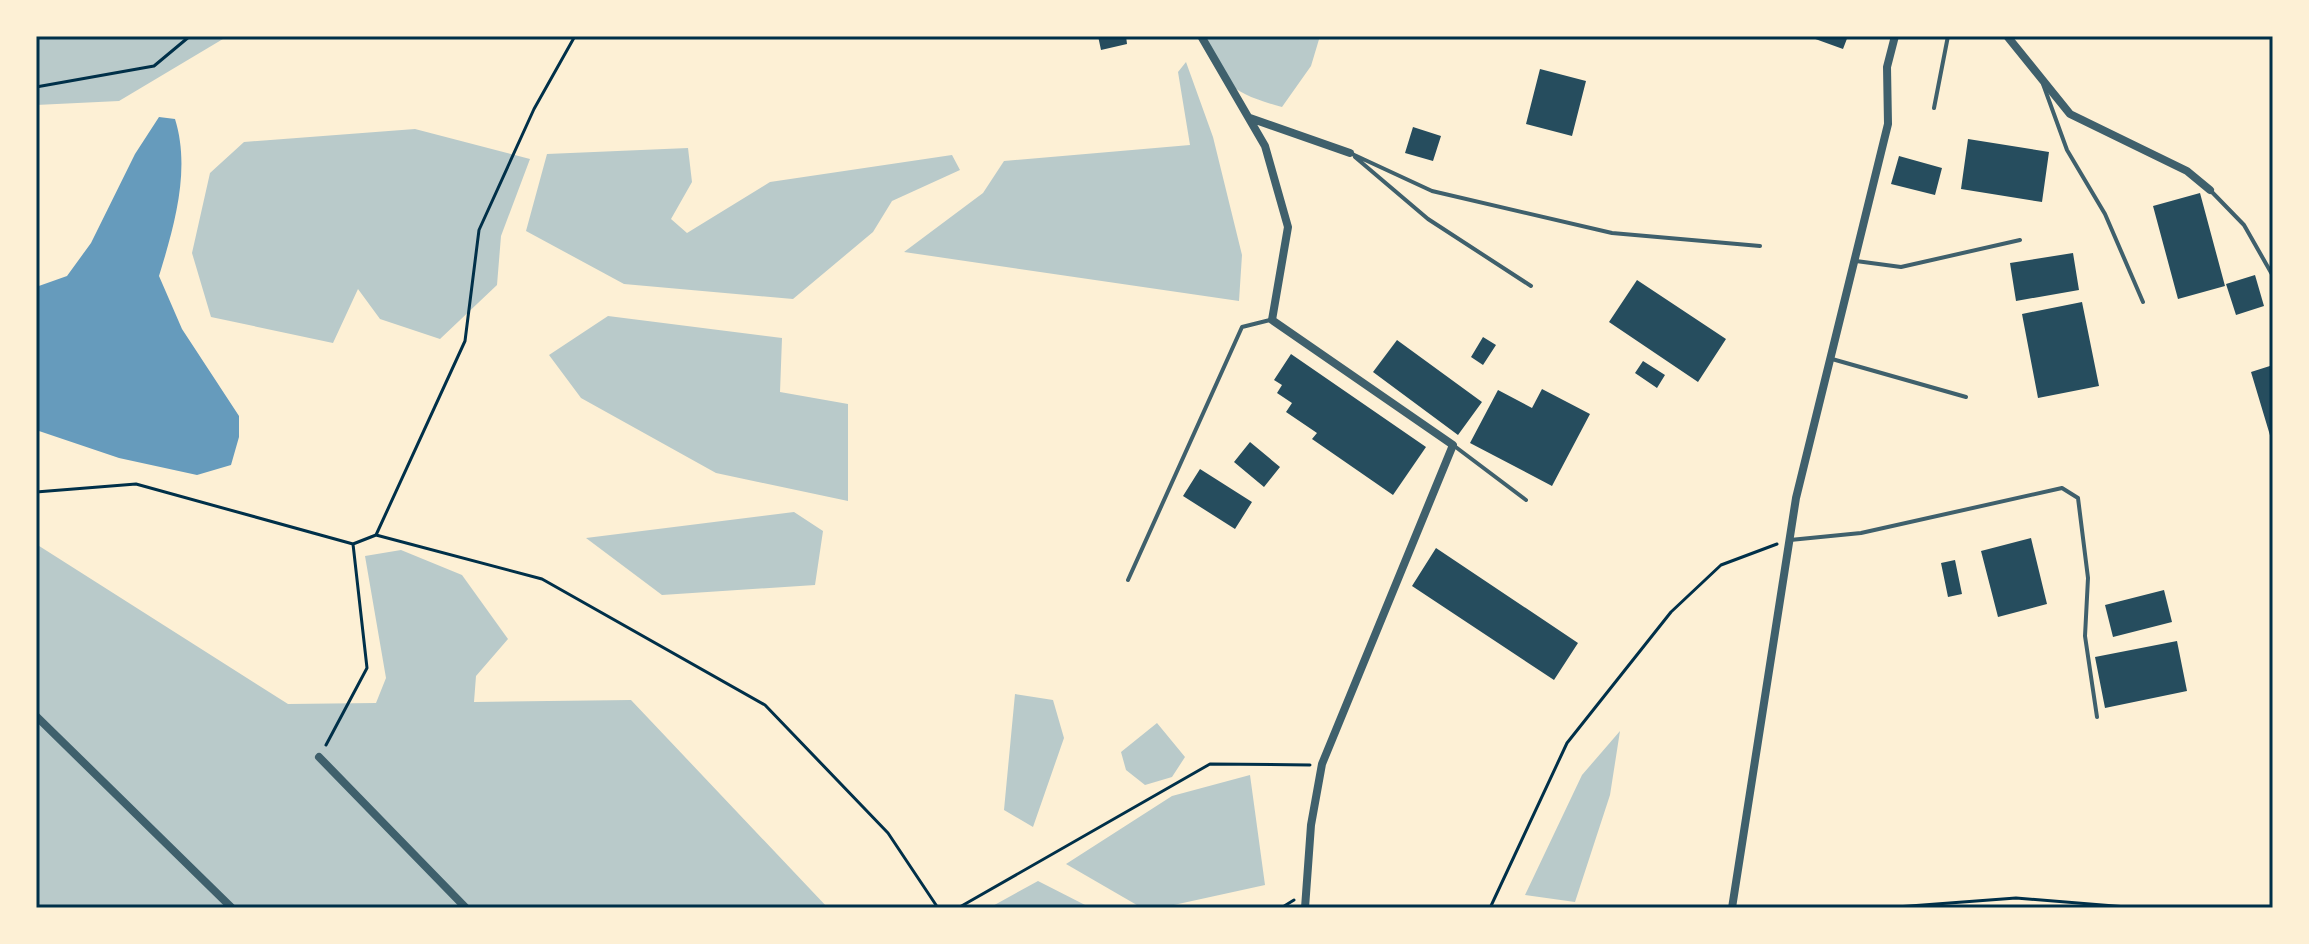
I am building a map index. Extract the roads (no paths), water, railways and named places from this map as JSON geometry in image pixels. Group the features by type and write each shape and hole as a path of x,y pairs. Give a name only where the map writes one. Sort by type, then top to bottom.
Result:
{"street":[{"path":"1201,36 1265,146 1288,227 1272,320 1453,445 1322,764 1311,825 1305,908"},
{"path":"1732,908 1789,540 1888,124 1887,67 1895,36"},
{"path":"2007,36 2070,114 2187,171 2210,190"},
{"path":"1250,117 1350,153"},
{"path":"36,716 232,908"},
{"path":"319,757 466,908"}],"lane":[{"path":"1934,108 1948,36"},
{"path":"2042,82 2067,150 2105,214 2143,302"},
{"path":"1350,153 1432,191 1612,233 1760,246"},
{"path":"1350,153 1428,219 1531,286"},
{"path":"2210,190 2244,225 2273,276"},
{"path":"1854,261 1901,267 2020,240"},
{"path":"1128,580 1242,327 1272,320"},
{"path":"1830,358 1966,397"},
{"path":"1453,445 1526,500"},
{"path":"1789,540 1861,533 2062,488 2078,498 2088,578 2085,636 2097,717"}],"water":[{"path":"159,117 175,119 180,138 181,178 175,218 159,276 182,329 239,416 239,437 231,465 197,475 119,458 36,430 36,287 67,276 91,243 135,154"}]}
